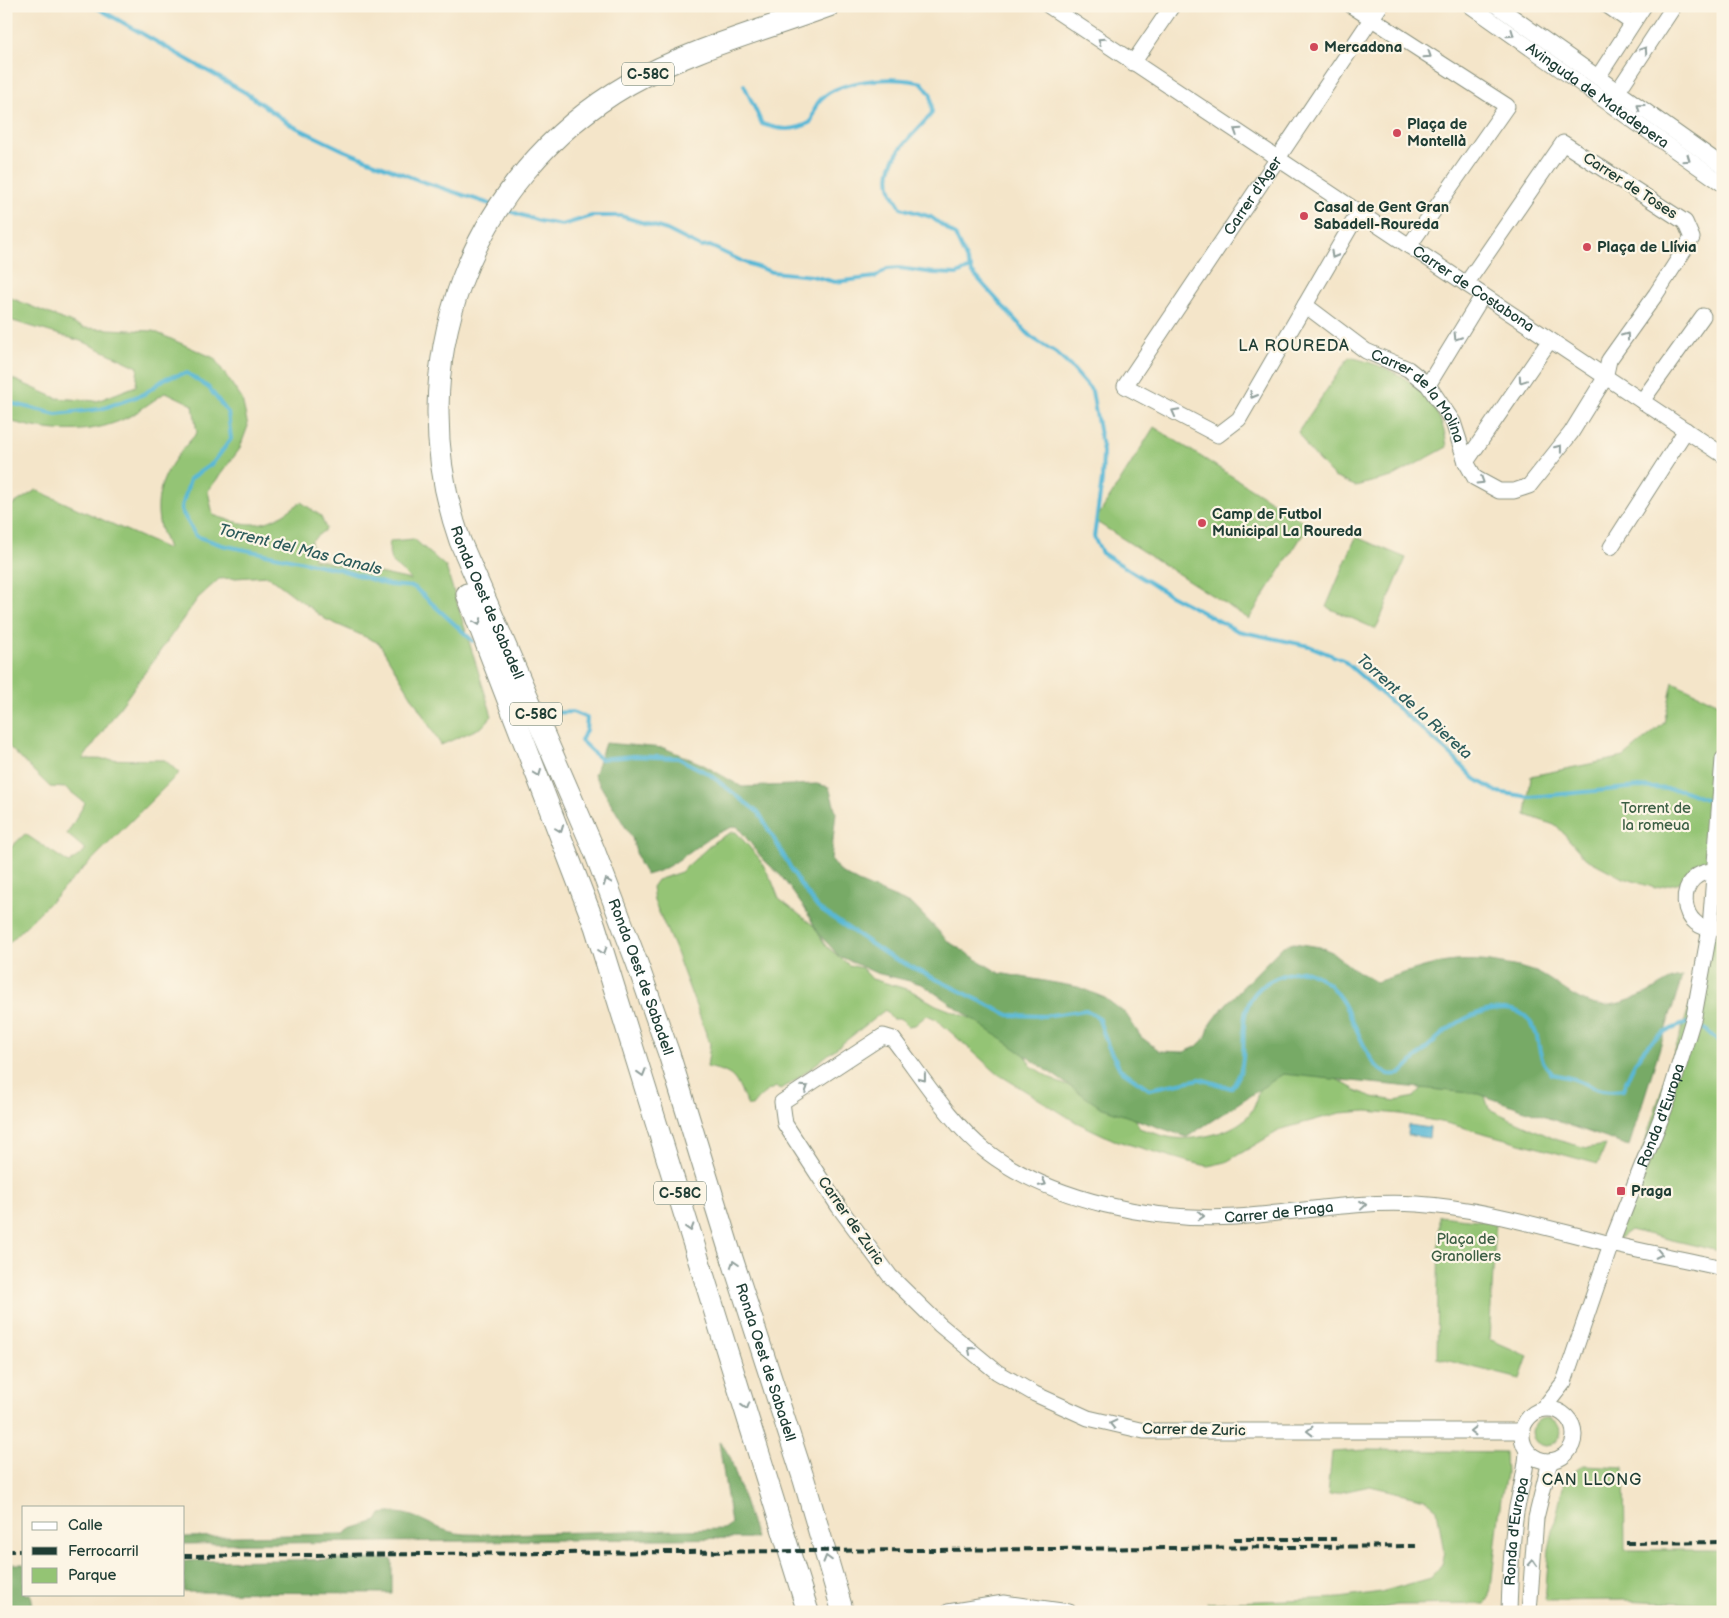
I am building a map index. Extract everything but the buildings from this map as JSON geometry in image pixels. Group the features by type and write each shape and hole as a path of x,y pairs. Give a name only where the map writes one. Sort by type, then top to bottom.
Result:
{"highway":[{"name":"Ronda Oest de Sabadell","path":"789,6 691,45 638,70 599,95 565,121 543,141 517,170 474,244 446,304 435,353 430,410 432,458 447,531 475,614 595,926 808,1612"},
{"name":"Ronda Oest de Sabadell","path":"501,198 546,147 600,102 628,85 672,63 829,6"},
{"name":"Ronda Oest de Sabadell","path":"474,244 451,309 440,367 438,439 449,511 472,572 567,785 625,930 669,1054 726,1241 804,1480 841,1606"}],"street":[{"name":"Carrer de Costabona","path":"1049,6 1723,455"},
{"path":"1133,62 1172,6"},
{"path":"1352,6 1376,13 1507,106 1409,246"},
{"name":"Avinguda de Matadepera","path":"1471,6 1723,184"},
{"name":"Avinguda de Matadepera","path":"1497,6 1723,166"},
{"path":"1608,6 1632,23"},
{"path":"1598,77 1644,6"},
{"path":"1618,91 1674,6"},
{"name":"Carrer d'Ager","path":"1305,305 1239,420 1218,435 1126,386 1376,13"},
{"name":"Carrer de Toses","path":"1466,284 1563,143 1685,222 1691,231 1692,238 1656,294 1609,360 1605,378"},
{"path":"1305,305 1359,212"},
{"path":"1428,385 1483,295"},
{"name":"Carrer de la Molina","path":"1305,305 1366,350 1408,370 1428,385 1453,422 1466,462 1475,478 1499,491 1514,491 1529,486 1571,433 1605,378"},
{"path":"1642,401 1703,316"},
{"name":"Carrer de la Molina","path":"1466,462 1550,340"},
{"path":"1611,547 1686,430"},
{"name":"Ronda d'Europa","path":"1527,1452 1534,1457 1550,1461 1565,1455 1573,1441 1572,1426 1564,1404 1564,1382 1611,1244 1669,1098 1694,1016 1705,964 1716,928 1718,834 1723,759"},
{"path":"1716,928 1699,925 1691,919 1684,898 1690,882 1698,876 1718,872"},
{"name":"Carrer de Zuric","path":"893,1039 883,1036 782,1102 785,1124 890,1276 997,1372 1035,1394 1088,1418 1144,1431 1521,1431"},
{"name":"Carrer de Praga","path":"893,1039 959,1124 985,1151 1054,1189 1112,1206 1161,1214 1232,1217 1372,1204 1416,1204 1486,1214 1723,1268"},
{"name":"Ronda d'Europa","path":"1509,1612 1510,1574 1516,1520 1526,1471 1527,1452 1521,1438 1521,1431 1529,1416 1543,1408 1564,1382"},
{"path":"1543,1408 1557,1410 1569,1418"},
{"name":"Ronda d'Europa","path":"1529,1612 1536,1518 1550,1461"},
{"path":"948,1612 1004,1603 1069,1612"}],"green space":[{"path":"6,296 84,328 153,331 214,358 242,399 248,426 239,450 208,491 213,515 239,523 259,524 278,517 301,502 321,516 326,529 311,541 314,559 411,580 391,560 389,549 390,541 414,539 446,567 492,716 482,727 441,745 379,643 325,619 268,576 219,579 198,598 83,759 165,760 179,773 6,946 6,852 25,834 69,863 86,850 67,834 85,803 66,788 50,787 6,744 6,509 36,490 168,549 160,527 158,513 158,499 161,487 179,453 197,433 193,405 166,392 134,414 103,426 87,429 55,430 6,420 6,376 56,398 97,401 136,386 138,367 84,342 6,319"},
{"path":"1349,357 1385,368 1400,376 1427,397 1436,411 1443,428 1447,447 1392,477 1355,486 1334,477 1309,450 1298,432"},
{"name":"Camp de Futbol Municipal La Roureda","path":"1154,427 1309,525 1249,619 1095,521"},
{"path":"1356,537 1406,558 1376,629 1326,607"},
{"name":"Torrent de la romeua","path":"1673,682 1723,706 1723,867 1701,868 1681,882 1655,888 1621,877 1585,858 1557,826 1526,815 1531,776 1624,757 1664,723"},
{"path":"605,743 664,748 702,764 742,787 817,784 829,787 836,812 831,859 839,871 858,882 913,905 949,942 999,973 1078,987 1105,998 1126,1014 1141,1037 1160,1051 1184,1052 1196,1047 1206,1037 1210,1025 1226,1004 1283,946 1294,943 1320,947 1332,952 1352,968 1376,982 1409,971 1452,961 1484,961 1515,966 1536,972 1572,995 1588,1003 1602,1006 1624,1002 1645,994 1669,980 1682,977 1629,1146 1479,1094 1283,1074 1187,1137 1100,1107 922,984 876,973 839,956 819,934 805,909 781,876 762,858 737,826 713,836 659,871 646,875 639,863 632,838 594,775"},
{"path":"732,832 736,832 759,858 772,881 779,899 814,926 826,946 849,965 862,968 872,979 910,990 936,1005 991,1026 1022,1049 1031,1066 1057,1082 1132,1109 1139,1128 1168,1137 1187,1138 1209,1135 1230,1128 1246,1118 1254,1107 1259,1086 1279,1071 1326,1073 1357,1091 1373,1097 1396,1101 1414,1097 1424,1086 1483,1090 1489,1109 1557,1140 1587,1148 1606,1145 1598,1164 1450,1124 1401,1114 1367,1111 1340,1113 1282,1129 1226,1162 1208,1166 1114,1140 1076,1122 998,1074 936,1019 927,1015 915,1025 908,1026 901,1019 892,1019 885,1010 793,1082 781,1089 776,1087 768,1091 752,1106 748,1106 737,1084 730,1075 707,1067 710,1044 674,947 654,901 652,887 657,880 681,872 715,841"},
{"path":"1715,929 1723,930 1723,1252 1630,1230 1611,1244"},
{"name":"Plaça de Granollers","path":"1439,1216 1496,1222 1489,1339 1528,1356 1520,1379 1437,1358"},
{"path":"1546,1418 1556,1422 1560,1432 1556,1442 1546,1446 1536,1442 1532,1432 1536,1422"},
{"path":"719,1442 730,1457 756,1538 185,1544 185,1537 344,1534 351,1529 377,1521 381,1514 393,1513 412,1516 446,1531 465,1534 724,1529 731,1524"},
{"path":"1367,1450 1505,1452 1506,1475 1501,1498 1490,1596 1485,1604 1397,1605 1364,1612 1207,1612 1207,1603 1340,1598 1381,1592 1430,1578 1441,1564 1444,1553 1437,1509 1425,1499 1370,1486 1328,1495 1332,1452"},
{"path":"1584,1465 1624,1467 1625,1550 1723,1550 1723,1605 1625,1600 1545,1601 1549,1549 1565,1477"},
{"path":"392,1559 392,1593 185,1592 185,1561"},
{"path":"6,1564 22,1564 22,1596 31,1596 34,1612 6,1612"}],"water":[{"path":"1408,1125 1430,1128 1429,1138 1407,1135"}],"waterway":[{"path":"94,6 246,93 291,125 343,150 418,180 493,205"},
{"name":"Torrent de la Riereta","path":"744,85 762,124 775,128 793,129 811,122 817,104 825,96 836,89 850,84 897,79 922,83 931,95 932,113 901,147 895,157 889,178 891,190 901,208 931,217 955,235 972,272 1031,337 1056,353 1092,391 1103,452 1102,480 1094,537 1102,553 1168,594 1238,631 1309,646 1343,660 1448,752 1475,779 1497,792 1530,797 1639,787 1682,790 1715,803"},
{"path":"506,210 539,221 562,225 592,216 621,216 667,230 701,247 710,246 746,263 772,272 812,276 835,282 876,277 887,269 899,268 957,274 971,268"},
{"name":"Torrent del Mas Canals","path":"6,402 56,414 101,409 144,394 166,378 187,373 209,388 228,413 231,439 213,463 190,479 181,510 196,536 222,545 338,569 389,585 414,587 473,641"},
{"name":"Torrent del Mas Canals","path":"551,713 572,712 587,718 586,730 581,741 600,759 634,756 678,758 709,774 759,813 800,884 818,908 889,956 1009,1015 1044,1016 1086,1010 1098,1017 1108,1046 1120,1069 1149,1089 1200,1079 1231,1088 1239,1076 1242,1062 1244,1019 1255,993 1268,982 1284,975 1304,971 1315,975 1328,984 1339,997 1370,1058 1378,1068 1389,1074 1400,1074 1434,1041 1459,1022 1473,1015 1507,1009 1522,1014 1528,1019 1537,1037 1543,1061 1552,1074 1573,1079 1603,1090 1623,1090 1633,1066 1646,1047 1664,1033 1688,1023"},
{"name":"Torrent del Mas Canals","path":"1694,1025 1706,1030 1723,1046"}],"railway":[{"path":"1234,1539 1336,1539"},
{"path":"1626,1543 1723,1542"},
{"path":"185,1556 1419,1546"},
{"path":"6,1551 22,1551"}],"place":[{"name":"Mercadona","path":"1314,47"},
{"name":"Plaça de Montellà","path":"1397,133"},
{"name":"Casal de Gent Gran Sabadell-Roureda","path":"1304,216"},
{"name":"Plaça de Llívia","path":"1587,247"},
{"name":"Camp de Futbol Municipal La Roureda","path":"1202,523"},
{"name":"Praga","path":"1621,1191"}],"district":[{"name":"LA ROUREDA","path":"1294,346"},
{"name":"CAN LLONG","path":"1592,1480"}]}
